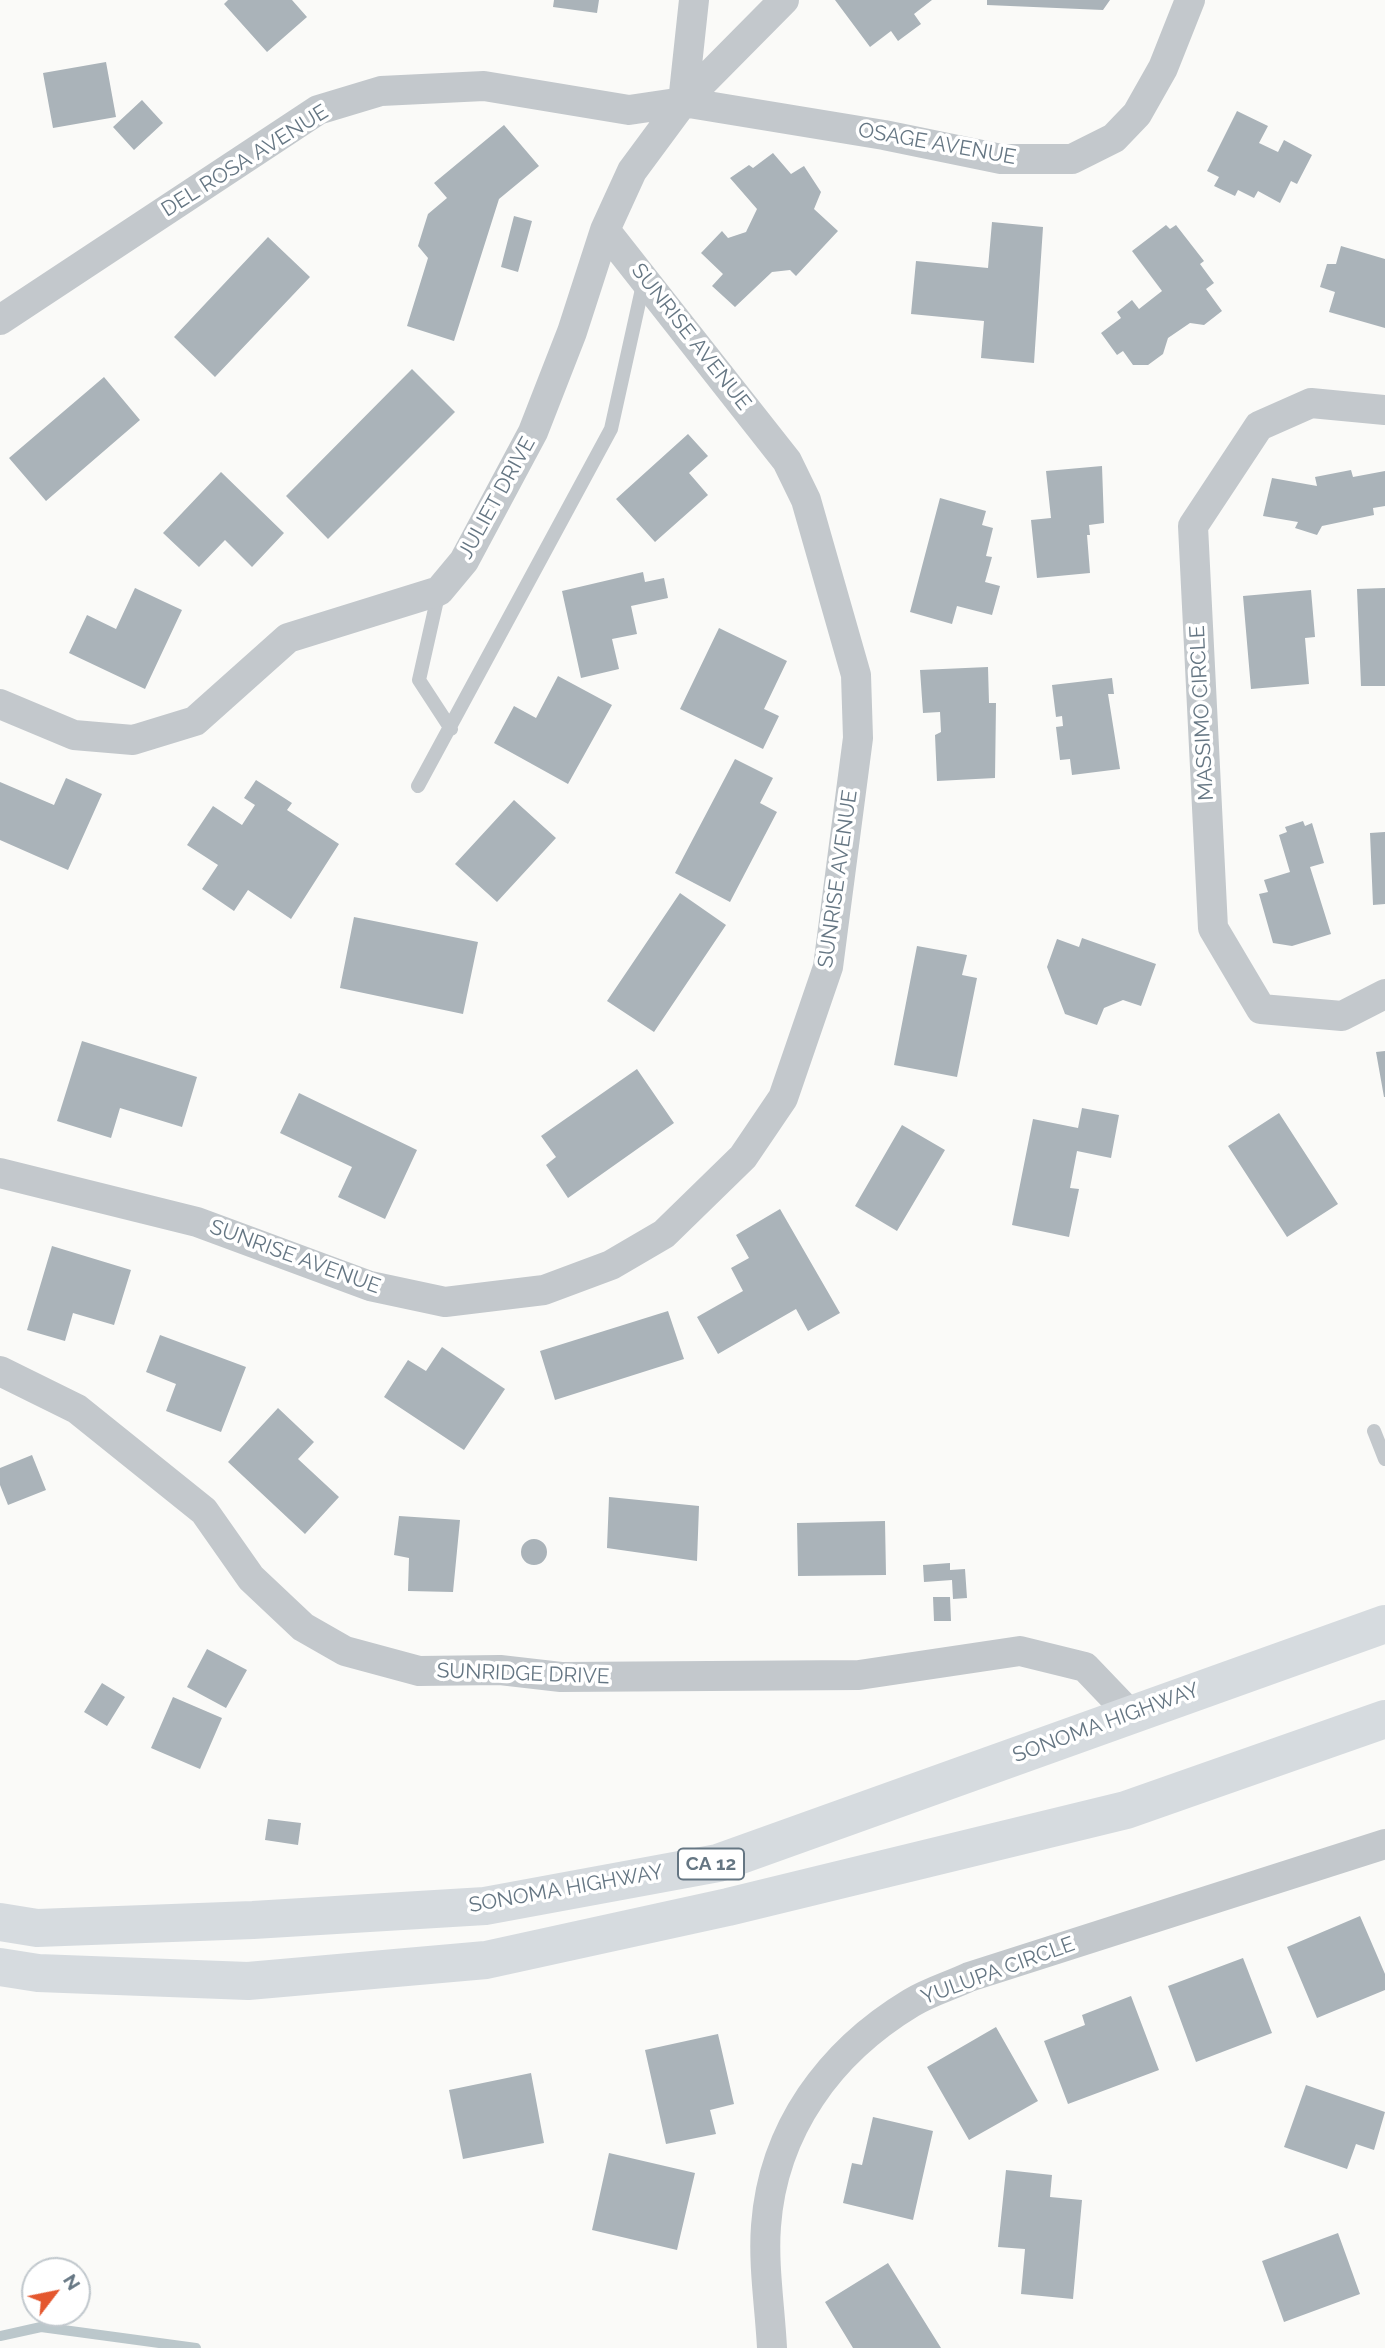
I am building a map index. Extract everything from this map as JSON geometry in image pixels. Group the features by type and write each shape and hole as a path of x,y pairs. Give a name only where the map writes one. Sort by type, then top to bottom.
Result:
{"main road":[{"name":"SONOMA HIGHWAY","path":"0,1922 37,1928 253,1920 485,1906 718,1863 1385,1624"},
{"name":"CA 12","path":"0,1967 38,1973 248,1981 485,1959 727,1907 1126,1810 1385,1719"}],"street":[{"path":"683,102 694,0"},
{"path":"605,230 632,171 683,102 784,0"},
{"name":"OSAGE AVENUE","path":"683,102 884,135 1001,159 1072,159 1114,138 1137,114 1163,68 1189,0"},
{"name":"DEL ROSA AVENUE","path":"0,320 318,110 380,92 484,86 629,110 683,102"},
{"name":"SUNRISE AVENUE","path":"0,1173 197,1222 370,1286 444,1302 544,1290 611,1265 664,1234 743,1157 783,1098 828,967 858,738 856,675 806,500 787,461 605,230"},
{"name":"JULIET DRIVE","path":"439,591 464,561 533,432 572,332 605,230"},
{"name":"MASSIMO CIRCLE","path":"1385,410 1311,403 1259,426 1193,526 1213,928 1261,1009 1342,1016 1385,994"},
{"path":"0,704 74,735 133,740 195,721 288,638 439,591"},
{"name":"SUNRIDGE DRIVE","path":"0,1371 78,1409 204,1511 251,1578 303,1627 345,1651 419,1671 500,1670 561,1677 859,1675 1020,1651 1085,1667 1130,1714"},
{"name":"YULUPA CIRCLE","path":"772,2348 766,2226 780,2151 800,2111 828,2071 864,2035 913,2001 970,1978 1385,1844"}],"lane":[{"path":"418,786 611,429 644,277"},
{"path":"439,591 419,680 451,729"},
{"path":"1374,1431 1385,1459"}],"building":[{"path":"228,0 292,0 307,17 267,52 224,4"},
{"path":"554,0 599,0 597,13 553,7"},
{"path":"835,0 932,0 914,14 921,24 898,41 891,31 870,47"},
{"path":"987,0 1110,0 1103,10 987,5"},
{"path":"106,62 116,117 53,128 43,73"},
{"path":"142,100 163,123 134,150 113,127"},
{"path":"1237,111 1268,126 1259,143 1278,152 1284,140 1312,155 1297,184 1291,181 1280,203 1258,191 1254,198 1238,190 1235,196 1214,186 1219,177 1207,171"},
{"path":"504,125 539,166 499,199 454,341 407,326 428,258 418,246 428,214 447,198 434,183"},
{"path":"773,153 791,174 804,166 821,192 814,209 838,231 796,276 790,270 772,272 735,307 712,286 723,274 701,253 722,231 728,238 746,232 757,209 730,178 749,165 753,168"},
{"path":"514,216 532,221 518,272 501,267"},
{"path":"992,222 1043,227 1034,363 981,358 984,321 911,314 916,261 988,268"},
{"path":"1166,225 1170,229 1176,225 1204,261 1200,264 1214,283 1206,289 1222,311 1204,325 1190,323 1168,338 1163,354 1148,365 1133,365 1123,351 1117,355 1101,333 1121,318 1117,312 1132,300 1139,309 1162,291 1132,251"},
{"path":"268,237 310,277 215,377 174,337"},
{"path":"1341,246 1385,259 1385,328 1329,312 1335,292 1320,287 1327,264 1336,264"},
{"path":"412,369 455,412 328,539 286,496"},
{"path":"104,377 140,420 46,501 9,458"},
{"path":"688,434 708,456 689,473 708,495 655,542 616,499"},
{"path":"1102,466 1104,523 1089,525 1090,535 1087,535 1090,573 1037,578 1031,520 1051,518 1046,471"},
{"path":"1351,470 1353,477 1385,471 1385,506 1373,508 1374,515 1322,526 1317,535 1295,528 1298,522 1263,516 1272,478 1317,486 1315,477"},
{"path":"221,472 284,533 252,567 225,540 199,567 163,533"},
{"path":"940,498 986,511 982,525 993,528 986,556 992,557 985,582 1000,586 992,615 957,606 952,624 910,612"},
{"path":"643,572 645,582 664,578 668,598 631,606 637,634 612,639 619,669 581,678 562,591"},
{"path":"135,588 182,610 145,689 69,653 87,615 116,629"},
{"path":"1385,588 1385,686 1361,686 1357,589"},
{"path":"1311,590 1315,637 1305,638 1309,684 1251,689 1243,596"},
{"path":"719,628 787,661 764,709 779,716 763,749 680,709"},
{"path":"988,667 989,703 996,703 995,778 937,781 935,735 941,732 940,712 923,713 920,670"},
{"path":"558,676 612,705 568,784 494,743 514,706 536,718"},
{"path":"1112,678 1114,694 1108,694 1120,769 1072,775 1070,759 1060,760 1056,727 1063,726 1062,716 1056,717 1052,685"},
{"path":"735,759 773,778 760,803 777,812 730,902 675,873"},
{"path":"66,778 102,794 68,870 0,840 0,782 54,805"},
{"path":"256,780 292,803 287,810 339,844 291,919 248,890 234,911 202,889 218,865 187,845 213,806 242,825 255,805 244,798"},
{"path":"514,800 556,838 497,902 455,864"},
{"path":"1303,821 1305,826 1312,823 1324,863 1310,867 1331,934 1292,946 1273,943 1259,894 1268,892 1264,880 1290,872 1279,835 1287,832 1285,827"},
{"path":"1385,832 1385,904 1373,905 1370,833"},
{"path":"680,893 726,925 654,1032 607,1001"},
{"path":"354,917 478,942 463,1014 340,988"},
{"path":"1082,938 1156,964 1141,1006 1123,1000 1104,1008 1097,1025 1065,1014 1047,967 1057,939 1079,947"},
{"path":"917,946 967,955 962,975 977,978 957,1077 894,1065"},
{"path":"82,1041 197,1077 182,1127 120,1108 111,1138 57,1121"},
{"path":"1385,1051 1385,1097 1384,1097 1376,1052"},
{"path":"637,1069 674,1123 568,1198 546,1165 556,1157 541,1136"},
{"path":"299,1093 417,1150 385,1219 338,1197 352,1167 280,1133"},
{"path":"1082,1108 1119,1115 1111,1158 1077,1151 1070,1188 1079,1189 1069,1237 1012,1225 1033,1119 1078,1128"},
{"path":"1279,1113 1338,1204 1287,1237 1228,1146"},
{"path":"902,1125 945,1150 897,1231 855,1206"},
{"path":"780,1209 840,1313 808,1331 796,1309 718,1354 697,1317 743,1291 731,1268 749,1258 736,1235"},
{"path":"52,1246 131,1270 114,1325 73,1313 65,1341 27,1330"},
{"path":"668,1311 684,1359 555,1400 540,1351"},
{"path":"160,1335 246,1367 221,1432 166,1411 176,1384 146,1372"},
{"path":"442,1347 505,1389 464,1450 384,1397 408,1360 426,1371"},
{"path":"278,1408 314,1442 298,1459 339,1497 305,1534 228,1462"},
{"path":"32,1455 46,1490 8,1505 0,1485 0,1468"},
{"path":"609,1497 699,1506 697,1561 607,1548"},
{"path":"399,1516 460,1520 453,1592 408,1591 409,1558 394,1555"},
{"path":"885,1521 886,1575 798,1576 797,1523"},
{"path":"534,1539 543,1543 547,1552 543,1561 534,1565 525,1561 521,1552 525,1543"},
{"path":"950,1563 950,1570 965,1569 967,1598 953,1599 952,1580 924,1582 923,1565"},
{"path":"933,1597 950,1597 951,1621 934,1621"},
{"path":"207,1649 247,1670 226,1708 187,1687"},
{"path":"102,1683 125,1697 107,1726 84,1712"},
{"path":"173,1697 222,1718 200,1769 151,1748"},
{"path":"268,1819 301,1823 298,1845 265,1840"},
{"path":"1360,1916 1385,1974 1385,1990 1317,2018 1287,1947"},
{"path":"1243,1958 1272,2033 1196,2062 1168,1986"},
{"path":"1131,1996 1159,2070 1068,2104 1044,2041 1085,2025 1082,2015"},
{"path":"996,2027 1038,2101 969,2140 927,2067"},
{"path":"718,2034 734,2104 710,2110 716,2134 666,2144 645,2050"},
{"path":"531,2073 544,2143 463,2159 449,2090"},
{"path":"1306,2085 1385,2112 1374,2150 1356,2144 1347,2169 1284,2147"},
{"path":"873,2117 933,2131 913,2220 843,2203 852,2163 862,2165"},
{"path":"609,2153 695,2173 677,2250 592,2230"},
{"path":"1006,2170 1052,2175 1050,2197 1082,2200 1073,2299 1021,2294 1025,2249 998,2247"},
{"path":"1338,2233 1360,2294 1284,2322 1262,2261"},
{"path":"888,2263 941,2348 853,2348 825,2302"}],"waterway":[{"path":"0,2336 41,2327 196,2348"}]}
